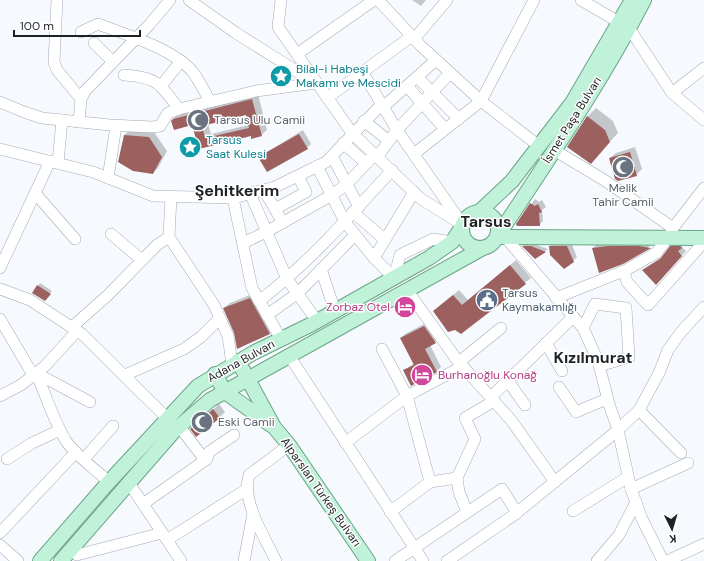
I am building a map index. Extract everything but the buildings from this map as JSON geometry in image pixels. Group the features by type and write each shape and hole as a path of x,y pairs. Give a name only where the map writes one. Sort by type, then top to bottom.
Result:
{"main road":[{"path":"632,0 624,26 572,103 512,181 479,212 470,215 463,225 463,237 467,242 477,248 489,246 502,238 670,233 704,238"},
{"name":"İsmet Paşa Bulvarı","path":"502,238 624,26 644,0"},
{"path":"479,212 487,213 496,220 498,232 502,238"},
{"name":"Adana Bulvarı","path":"40,561 167,418 198,386 235,363 335,312 394,278 452,242 463,225"},
{"name":"Adana Bulvarı","path":"61,561 77,553 129,483 179,426 210,400 249,380 406,290 483,248"},
{"name":"Alparslan Türkeş Bulvarı","path":"235,363 249,380 274,427 289,445 368,561"},
{"path":"216,374 225,392 274,427"}],"street":[{"path":"57,0 54,62 57,70 81,99"},
{"path":"79,122 81,99 85,91 137,38 170,0"},
{"path":"189,0 236,33 316,83"},
{"path":"281,0 278,27 352,133 377,155 421,199 463,225"},
{"path":"297,54 374,0"},
{"path":"378,0 436,60 481,102 539,146"},
{"path":"327,98 413,37 447,0"},
{"path":"414,154 481,102 534,0"},
{"path":"581,0 624,26 672,93 704,120"},
{"path":"81,32 98,24 137,38 181,61 192,72 210,100"},
{"path":"94,43 113,62"},
{"path":"0,148 93,172 153,196 233,198 275,187 326,162 364,121 436,60"},
{"path":"160,86 181,61"},
{"path":"672,93 704,68"},
{"path":"364,73 397,130 463,225"},
{"path":"242,243 283,223 332,195 347,184 366,163 377,155 397,130 450,73"},
{"path":"124,75 145,76 160,86 179,109"},
{"path":"416,77 459,118"},
{"path":"0,102 42,118 116,126 152,127 160,126 168,113 210,100 256,91 316,83"},
{"path":"407,86 445,129"},
{"path":"0,268 35,193 54,162 62,120"},
{"path":"364,121 389,141"},
{"path":"108,178 116,126"},
{"path":"343,143 366,163"},
{"path":"554,150 604,180 670,233"},
{"path":"332,156 347,184 356,210 384,239"},
{"path":"318,166 345,222 374,258 394,278"},
{"path":"259,301 288,279 319,250 392,170"},
{"path":"275,209 306,192 298,176"},
{"path":"556,298 642,263 656,253 704,188"},
{"path":"264,190 283,223"},
{"path":"374,258 384,239 414,192"},
{"path":"35,193 75,239"},
{"path":"250,194 288,279 317,321"},
{"path":"171,197 169,236 214,305 228,336 235,363"},
{"path":"233,198 252,288 282,339"},
{"path":"111,234 142,260"},
{"path":"267,315 298,293 355,234"},
{"path":"0,396 45,366 74,329 142,260 169,236"},
{"path":"502,238 582,328 599,366 607,399 618,430 631,489 642,519 663,561"},
{"path":"624,271 627,282 648,305 704,242"},
{"path":"321,269 335,312"},
{"path":"0,289 30,300 74,329 125,375 167,418"},
{"path":"406,290 461,364 511,420 555,482"},
{"path":"582,328 595,304 626,308 629,357 599,366"},
{"path":"447,561 517,513 618,430 639,410 659,373 668,350 681,332 704,306"},
{"path":"468,512 459,492 457,478 475,439 466,418 493,399 508,381 573,317"},
{"path":"125,375 184,349 201,337 220,318"},
{"path":"0,319 35,374 60,430 67,442 110,482"},
{"path":"345,443 407,396 461,364 501,328"},
{"path":"546,343 562,371"},
{"path":"382,349 407,396 430,482"},
{"path":"290,357 423,561"},
{"path":"35,374 90,402"},
{"path":"508,381 525,405"},
{"path":"559,387 576,412 607,399"},
{"path":"639,410 680,453"},
{"path":"0,533 80,455 113,426"},
{"path":"179,426 205,460"},
{"path":"7,459 32,443 60,430"},
{"path":"143,504 207,459 209,452 234,435"},
{"path":"276,561 253,514 247,489 249,475 289,445"},
{"path":"631,489 688,463"},
{"path":"573,511 628,477"},
{"path":"390,512 430,482 457,478"},
{"path":"129,483 181,561"},
{"path":"77,553 165,537 247,489"},
{"path":"395,561 502,489 517,513"},
{"path":"597,561 619,535 636,502"},
{"path":"244,561 253,514"},
{"path":"667,561 704,544"},
{"path":"0,545 18,561"}],"place":[{"name":"Bilal-i Habeşi Makamı ve Mescidi","path":"281,76"},
{"name":"Tarsus Ulu Camii","path":"198,120"},
{"name":"Tarsus Saat Kulesi","path":"190,147"},
{"name":"Melik Tahir Camii","path":"623,167"},
{"name":"Tarsus Kaymakamlığı","path":"487,300"},
{"name":"Zorbaz Otel","path":"405,307"},
{"name":"Burhanoğlu Konağ","path":"422,375"},
{"name":"Eski Camii","path":"202,422"}],"district":[{"name":"Şehitkerim","path":"237,190"},
{"name":"Tarsus","path":"486,221"},
{"name":"Kızılmurat","path":"593,357"}]}
